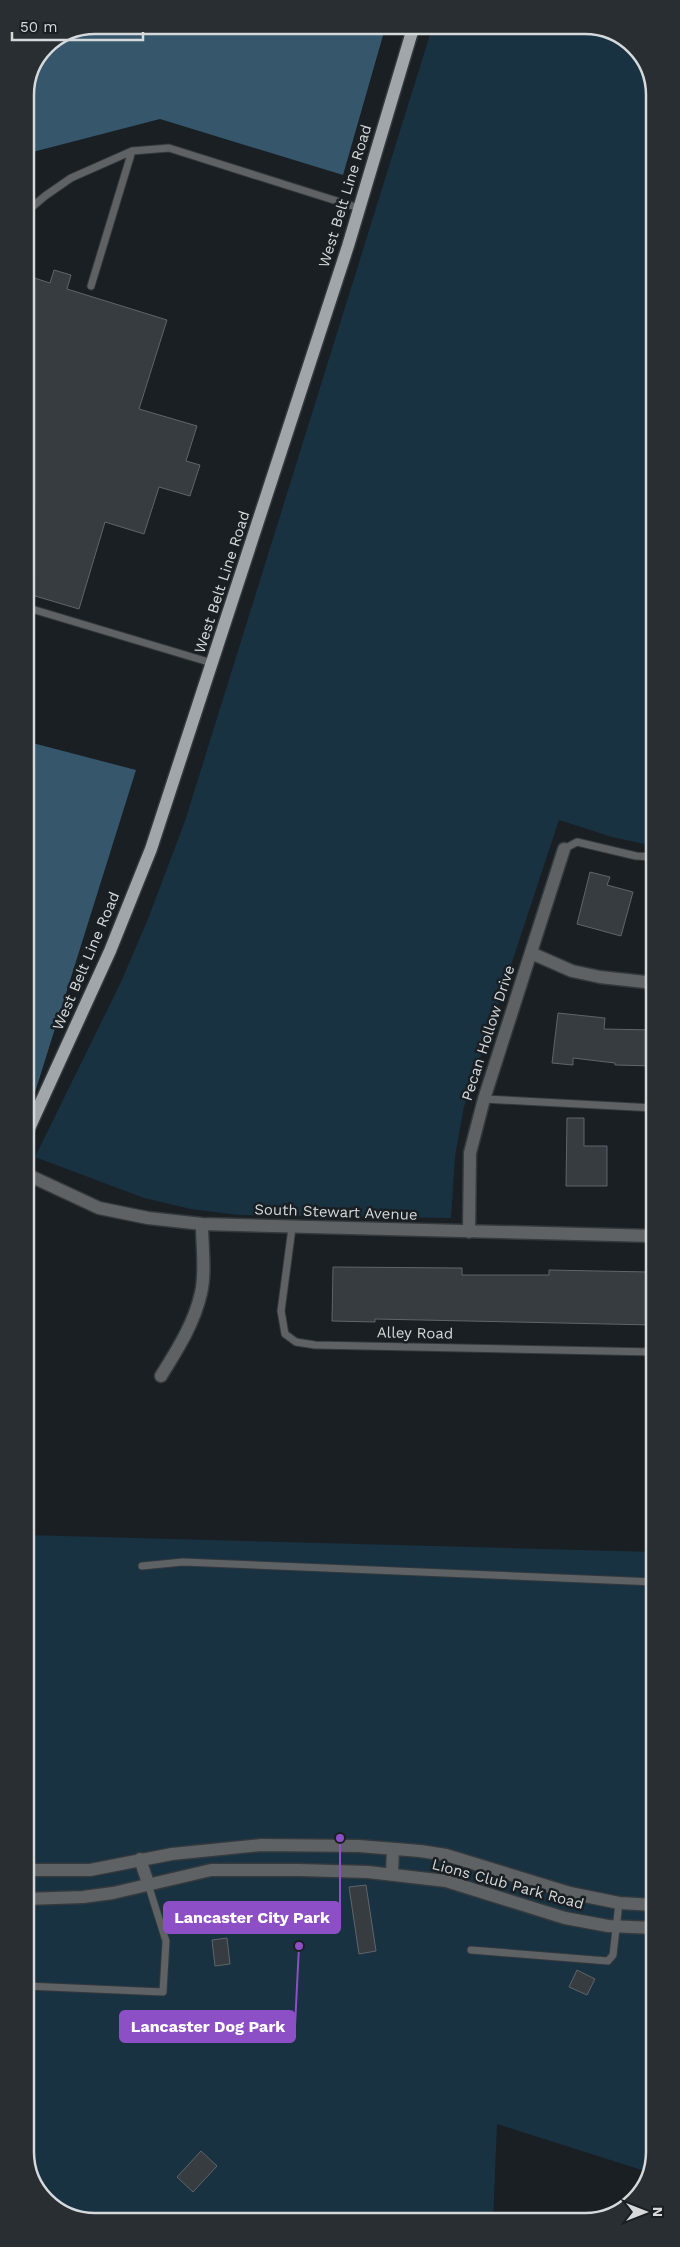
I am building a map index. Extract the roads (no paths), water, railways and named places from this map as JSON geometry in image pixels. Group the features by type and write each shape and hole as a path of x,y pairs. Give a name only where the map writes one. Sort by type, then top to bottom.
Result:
{"main road":[{"name":"West Belt Line Road","path":"34,1117 110,951 151,849 360,208 411,34"}],"street":[{"name":"Pecan Hollow Drive","path":"469,1232 470,1153 484,1099 564,849"},
{"path":"531,953 572,971 600,978 646,982"},
{"name":"South Stewart Avenue","path":"34,1178 98,1208 148,1218 202,1224 292,1228 646,1236"},
{"path":"161,1376 186,1333 201,1292 202,1224"},
{"name":"Lions Club Park Road","path":"34,1870 90,1870 140,1859 262,1845 359,1846 446,1855 570,1893 619,1903 646,1905"},
{"path":"392,1874 393,1849"},
{"path":"190,1852 194,1872"},
{"path":"140,1859 148,1883"},
{"name":"Lions Club Park Road","path":"34,1899 83,1897 113,1893 194,1872 211,1870 299,1870 392,1874 446,1881 565,1918 615,1926 646,1928"}],"lane":[{"path":"34,205 71,178 132,151 169,148 360,208"},
{"path":"91,286 132,151"},
{"path":"35,610 212,663"},
{"path":"564,849 577,842 636,856 646,857"},
{"path":"484,1099 646,1108"},
{"name":"Alley Road","path":"292,1228 282,1311 285,1334 296,1342 315,1345 646,1352"},
{"path":"142,1566 183,1562 646,1582"},
{"path":"34,1986 164,1992 166,1942 148,1883"},
{"path":"471,1950 608,1961 613,1955 619,1903"}],"place":[{"name":"Lancaster City Park","path":"340,1838"},
{"name":"Lancaster Dog Park","path":"299,1946"}]}
